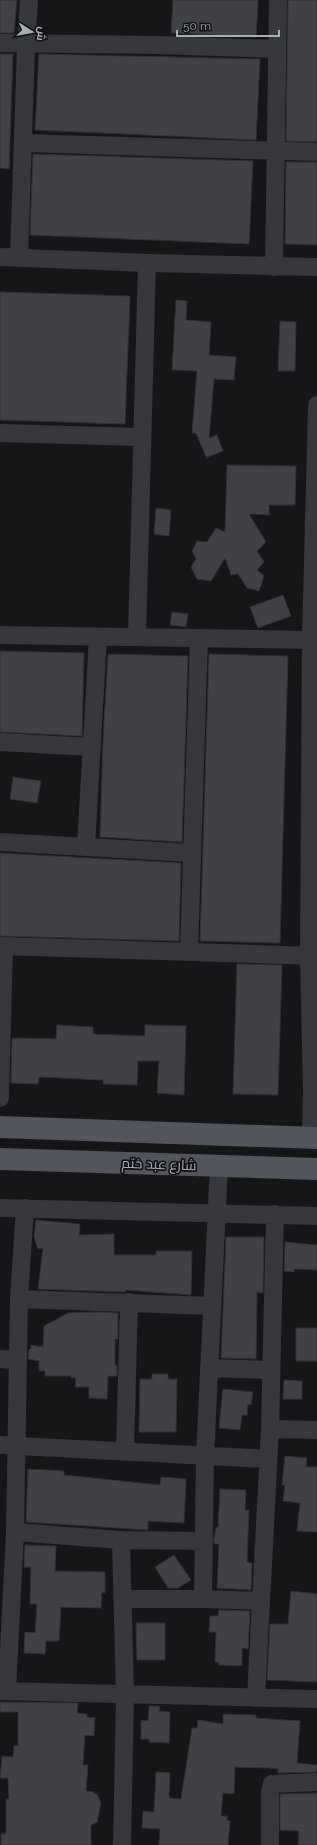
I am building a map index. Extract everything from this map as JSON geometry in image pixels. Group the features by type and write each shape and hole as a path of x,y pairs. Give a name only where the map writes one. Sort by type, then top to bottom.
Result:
{"main road":[{"path":"0,1127 314,1138"},
{"name":"شارع عبد ختم","path":"0,1159 317,1169"}],"street":[{"path":"19,257 24,143 26,44 29,0"},
{"path":"274,267 278,0"},
{"path":"0,43 156,44 277,49"},
{"path":"24,143 317,152"},
{"path":"0,257 274,267 317,266"},
{"path":"137,637 141,437 147,263"},
{"path":"314,1138 312,1089 313,956 311,640 315,602 317,405"},
{"path":"0,433 141,437"},
{"path":"0,635 311,640"},
{"path":"86,846 98,637"},
{"path":"189,952 199,638"},
{"path":"0,742 92,747"},
{"path":"0,842 191,853"},
{"path":"0,1098 2,946 313,956"},
{"path":"203,1599 205,1456 211,1306 219,1166"},
{"path":"0,1208 317,1216"},
{"path":"25,1208 19,1299 8,1359 8,1446 15,1532 6,1604 4,1691 317,1699"},
{"path":"256,1698 270,1428 275,1214"},
{"path":"19,1299 211,1306"},
{"path":"125,1451 129,1302"},
{"path":"209,1368 271,1370"},
{"path":"270,1428 317,1430"},
{"path":"8,1446 268,1459"},
{"path":"15,1532 121,1540 204,1541"},
{"path":"121,1540 125,1695 122,1845"},
{"path":"122,1599 261,1601"},
{"path":"270,1845 270,1792 272,1784 317,1782"}],"building":[{"path":"0,0 17,0 14,33 0,33"},
{"path":"173,0 258,0 256,37 171,33"},
{"path":"288,0 317,0 317,142 286,141"},
{"path":"0,54 13,54 9,169 0,168"},
{"path":"39,54 260,59 256,140 35,130"},
{"path":"33,154 253,161 249,244 30,235"},
{"path":"286,162 317,162 317,245 285,244"},
{"path":"0,292 130,296 125,424 0,420"},
{"path":"176,300 187,301 186,320 211,322 209,355 236,357 234,380 214,379 209,438 217,435 223,451 207,457 207,459 196,433 192,433 197,371 172,370"},
{"path":"280,321 296,322 295,371 278,371"},
{"path":"227,465 296,466 295,505 269,505 269,515 249,514 266,542 257,551 264,562 257,570 264,576 259,591 247,588 238,574 231,575 225,558 211,581 197,579 191,567 196,559 192,551 197,541 207,542 216,528 225,532"},
{"path":"156,508 171,510 169,536 154,534"},
{"path":"283,595 291,616 258,628 250,607"},
{"path":"172,612 188,614 186,627 170,625"},
{"path":"0,651 84,653 82,736 0,732"},
{"path":"108,654 188,656 182,842 100,837"},
{"path":"209,654 288,656 280,943 200,941"},
{"path":"13,777 41,781 37,803 10,799"},
{"path":"0,853 181,863 179,941 0,936"},
{"path":"237,964 282,965 278,1095 233,1094"},
{"path":"57,1025 93,1027 93,1034 145,1036 145,1025 186,1026 184,1095 157,1093 159,1061 138,1061 137,1085 103,1084 103,1080 39,1077 38,1084 11,1083 12,1038 56,1039"},
{"path":"36,1220 80,1224 79,1235 114,1234 114,1255 156,1255 156,1251 192,1251 191,1295 126,1290 125,1292 38,1289 43,1248 38,1249 34,1237"},
{"path":"226,1237 264,1237 263,1293 257,1292 256,1359 221,1358"},
{"path":"285,1242 317,1245 317,1270 294,1269 294,1272 284,1271"},
{"path":"68,1313 118,1313 118,1339 115,1339 115,1365 117,1365 117,1376 108,1376 107,1399 89,1398 89,1387 75,1387 76,1378 71,1378 71,1376 45,1376 45,1371 39,1371 39,1361 28,1359 31,1345 43,1347 44,1326"},
{"path":"296,1328 317,1328 317,1361 296,1361"},
{"path":"152,1374 168,1374 168,1379 177,1379 176,1432 139,1432 140,1379 152,1379"},
{"path":"284,1380 302,1381 302,1399 283,1399"},
{"path":"223,1389 253,1392 251,1405 248,1404 247,1415 242,1415 240,1430 219,1428"},
{"path":"285,1456 307,1458 306,1467 317,1467 317,1532 297,1531 300,1503 283,1501 285,1485 282,1485"},
{"path":"28,1469 64,1471 64,1475 160,1485 161,1477 186,1479 184,1523 148,1521 148,1530 26,1522"},
{"path":"220,1489 246,1490 245,1510 249,1510 247,1562 252,1563 251,1590 217,1588 219,1544 214,1544 214,1539 216,1527 218,1528"},
{"path":"25,1545 56,1546 55,1571 105,1572 105,1593 102,1592 101,1608 61,1607 59,1641 46,1641 45,1654 24,1653 25,1632 35,1633 37,1604 30,1604 31,1567 24,1567"},
{"path":"174,1555 191,1580 178,1588 168,1588 155,1567"},
{"path":"291,1591 317,1594 317,1682 267,1680 270,1624 288,1624"},
{"path":"219,1610 250,1611 248,1649 242,1648 242,1666 219,1665 219,1662 215,1662 216,1632 209,1632 210,1616 218,1616"},
{"path":"136,1623 165,1623 165,1660 137,1660"},
{"path":"0,1702 78,1703 77,1713 87,1714 87,1717 95,1718 94,1736 85,1735 83,1765 88,1765 86,1791 97,1794 101,1803 97,1822 91,1825 91,1845 1,1845 1,1834 6,1834 6,1799 9,1799 8,1778 0,1778 2,1756 13,1757 14,1746 18,1746 18,1712 0,1712"},
{"path":"149,1706 160,1706 159,1711 170,1712 169,1743 149,1742 149,1739 141,1739 141,1720 148,1721"},
{"path":"223,1714 256,1715 256,1718 300,1721 297,1763 317,1765 316,1772 278,1773 278,1769 235,1767 234,1794 223,1793 221,1816 227,1816 227,1820 230,1821 228,1845 159,1845 160,1829 142,1828 143,1811 154,1812 156,1772 170,1773 169,1798 181,1799 192,1728 197,1728 198,1720 223,1724"},
{"path":"317,1793 317,1845 298,1845 299,1831 280,1830 280,1794"}]}
